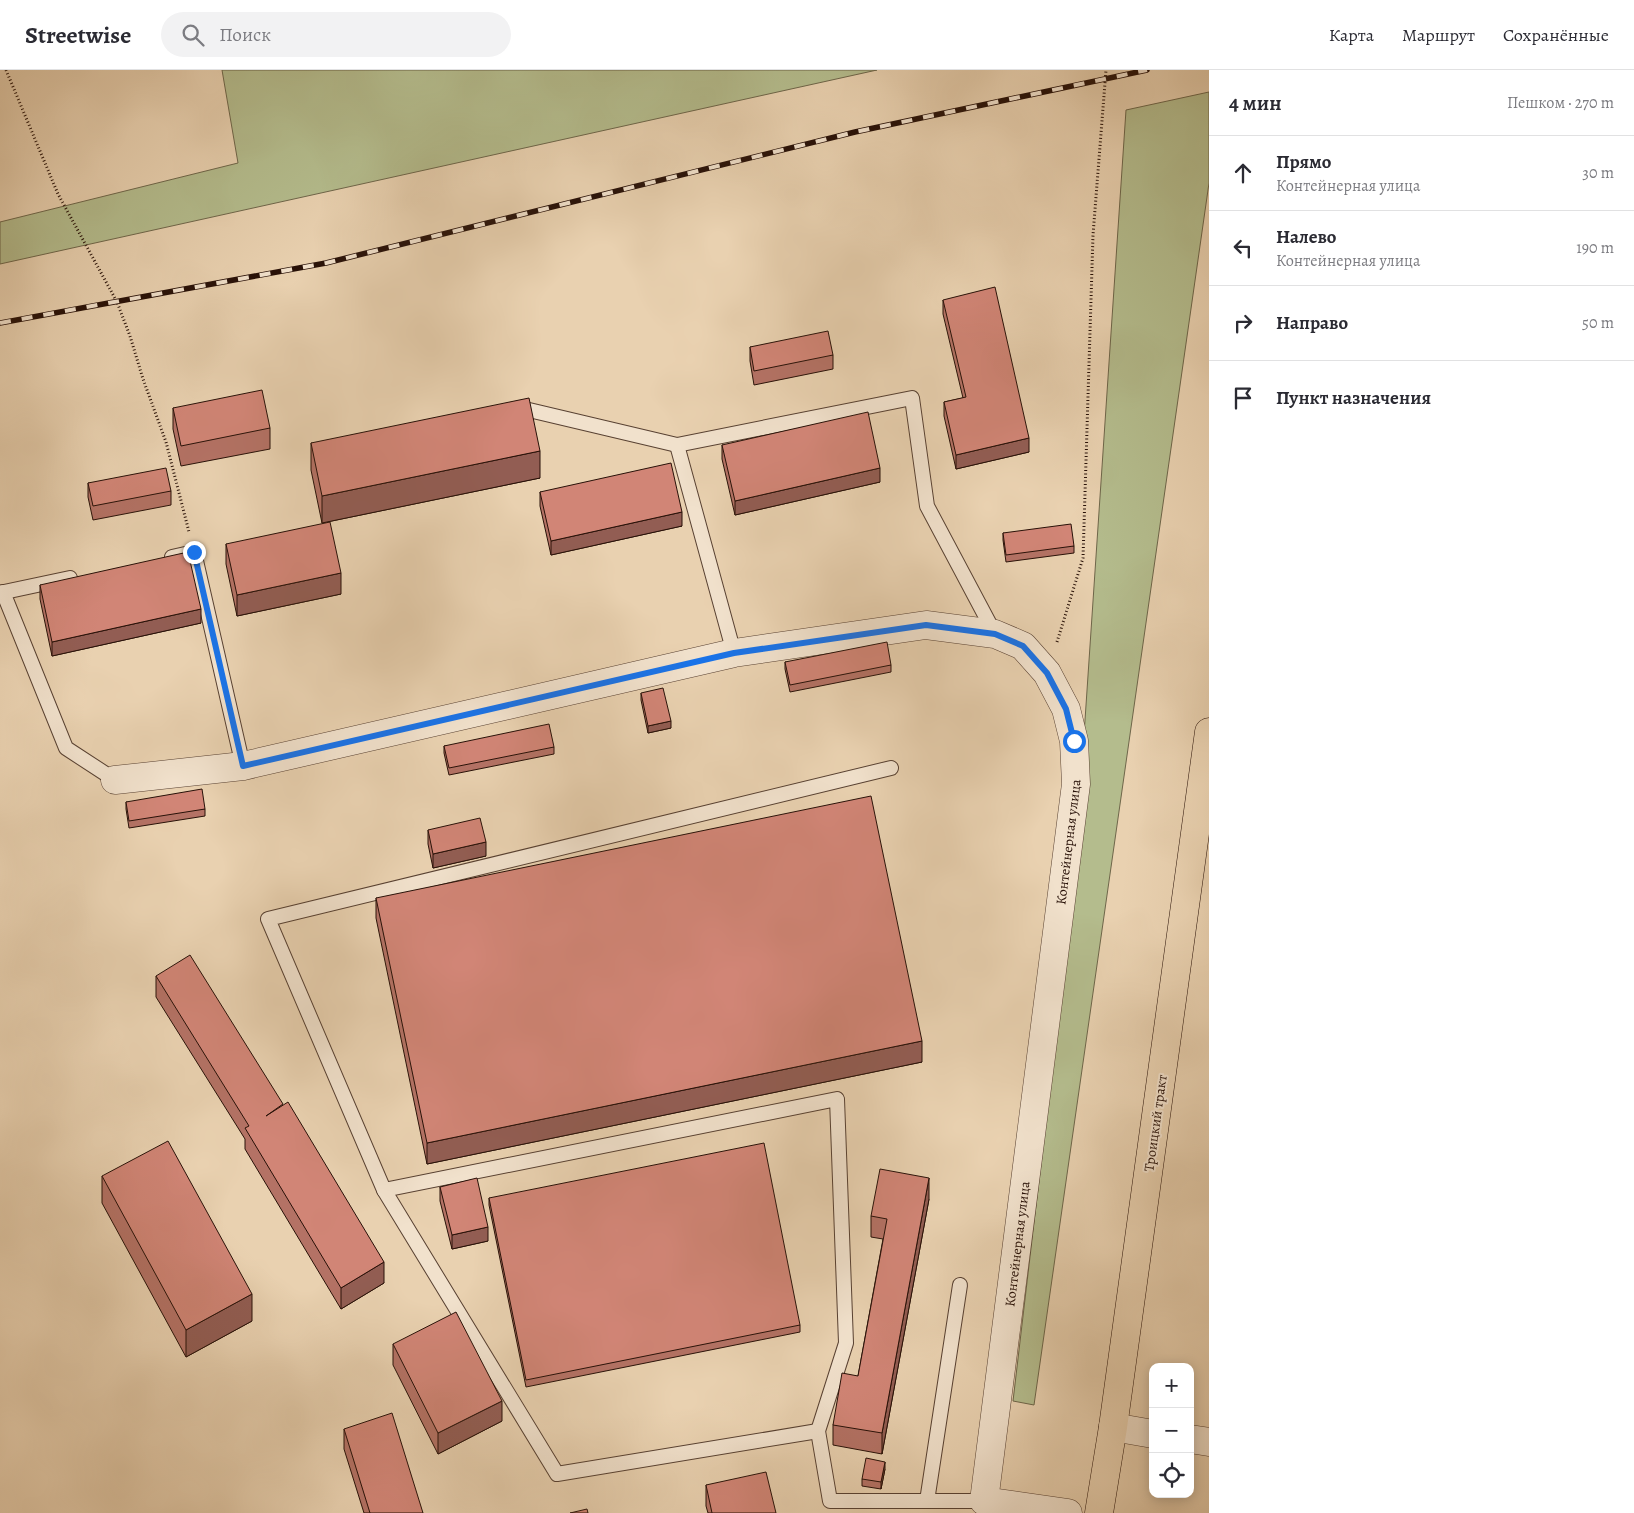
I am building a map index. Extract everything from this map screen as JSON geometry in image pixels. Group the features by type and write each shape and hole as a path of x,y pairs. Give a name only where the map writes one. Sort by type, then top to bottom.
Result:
{"main road":[{"name":"Троицкий тракт","path":"1099,1513 1113,1427 1209,732"}],"street":[{"name":"Контейнерная улица","path":"115,780 243,766 734,653 926,625 995,634 1023,646 1047,673 1066,709 1074,741 1076,784 984,1501"},
{"path":"1113,1427 1149,1433"},
{"path":"1194,1440 1209,1442"},
{"path":"984,1501 1068,1513"}],"lane":[{"path":"500,415 529,410 677,445 912,398 927,506 995,634"},
{"path":"677,445 734,653"},
{"path":"156,560 194,552 243,766"},
{"path":"79,576 1,592 66,748 115,780"},
{"path":"818,1431 557,1474 384,1190 268,918 891,768"},
{"path":"384,1190 838,1099 846,1343 818,1431 830,1507 927,1501 984,1501"},
{"path":"927,1501 960,1285"}],"path":[{"path":"6,70 58,194 117,302 166,442 194,552"},
{"path":"1047,673 1082,558 1094,235 1106,70"}],"green space":[{"path":"222,70 877,70 0,264 0,222 238,163"},
{"path":"1209,92 1209,183 1034,1405 1013,1401 1074,884 1126,110"}],"building":[{"path":"995,287 1029,438 956,455 944,402 966,397 943,300"},
{"path":"828,331 833,355 754,371 750,347"},
{"path":"262,390 270,428 181,446 173,408"},
{"path":"529,398 540,451 322,496 311,443"},
{"path":"868,412 880,468 735,501 722,445"},
{"path":"671,463 682,512 551,541 540,492"},
{"path":"166,468 171,491 93,506 88,483"},
{"path":"330,522 341,573 237,595 226,544"},
{"path":"1071,524 1074,546 1006,555 1003,533"},
{"path":"188,552 201,609 52,642 40,585"},
{"path":"887,642 891,665 790,685 785,662"},
{"path":"663,688 671,721 648,726 641,693"},
{"path":"549,724 554,747 449,768 444,746"},
{"path":"202,789 205,809 129,821 126,802"},
{"path":"871,796 922,1041 427,1143 376,898"},
{"path":"480,818 486,842 433,854 428,830"},
{"path":"190,955 283,1104 266,1116 288,1102 384,1262 341,1288 245,1128 249,1126 156,976"},
{"path":"168,1141 252,1294 186,1330 102,1176"},
{"path":"764,1143 800,1325 526,1380 489,1198"},
{"path":"880,1169 929,1178 882,1433 833,1425 842,1373 858,1376 887,1219 871,1216"},
{"path":"477,1178 488,1227 452,1235 440,1187"},
{"path":"456,1312 502,1401 438,1433 393,1344"},
{"path":"392,1413 423,1513 370,1513 344,1429"},
{"path":"866,1458 885,1462 881,1482 862,1479"},
{"path":"766,1472 776,1513 712,1513 706,1485"},
{"path":"587,1509 588,1513 570,1513"}],"railway":[{"path":"0,323 326,263 855,132 1147,70"}],"route":[{"path":"194,552 243,766 734,653 926,625 995,634 1023,646 1047,673 1066,709 1074,741"}]}
